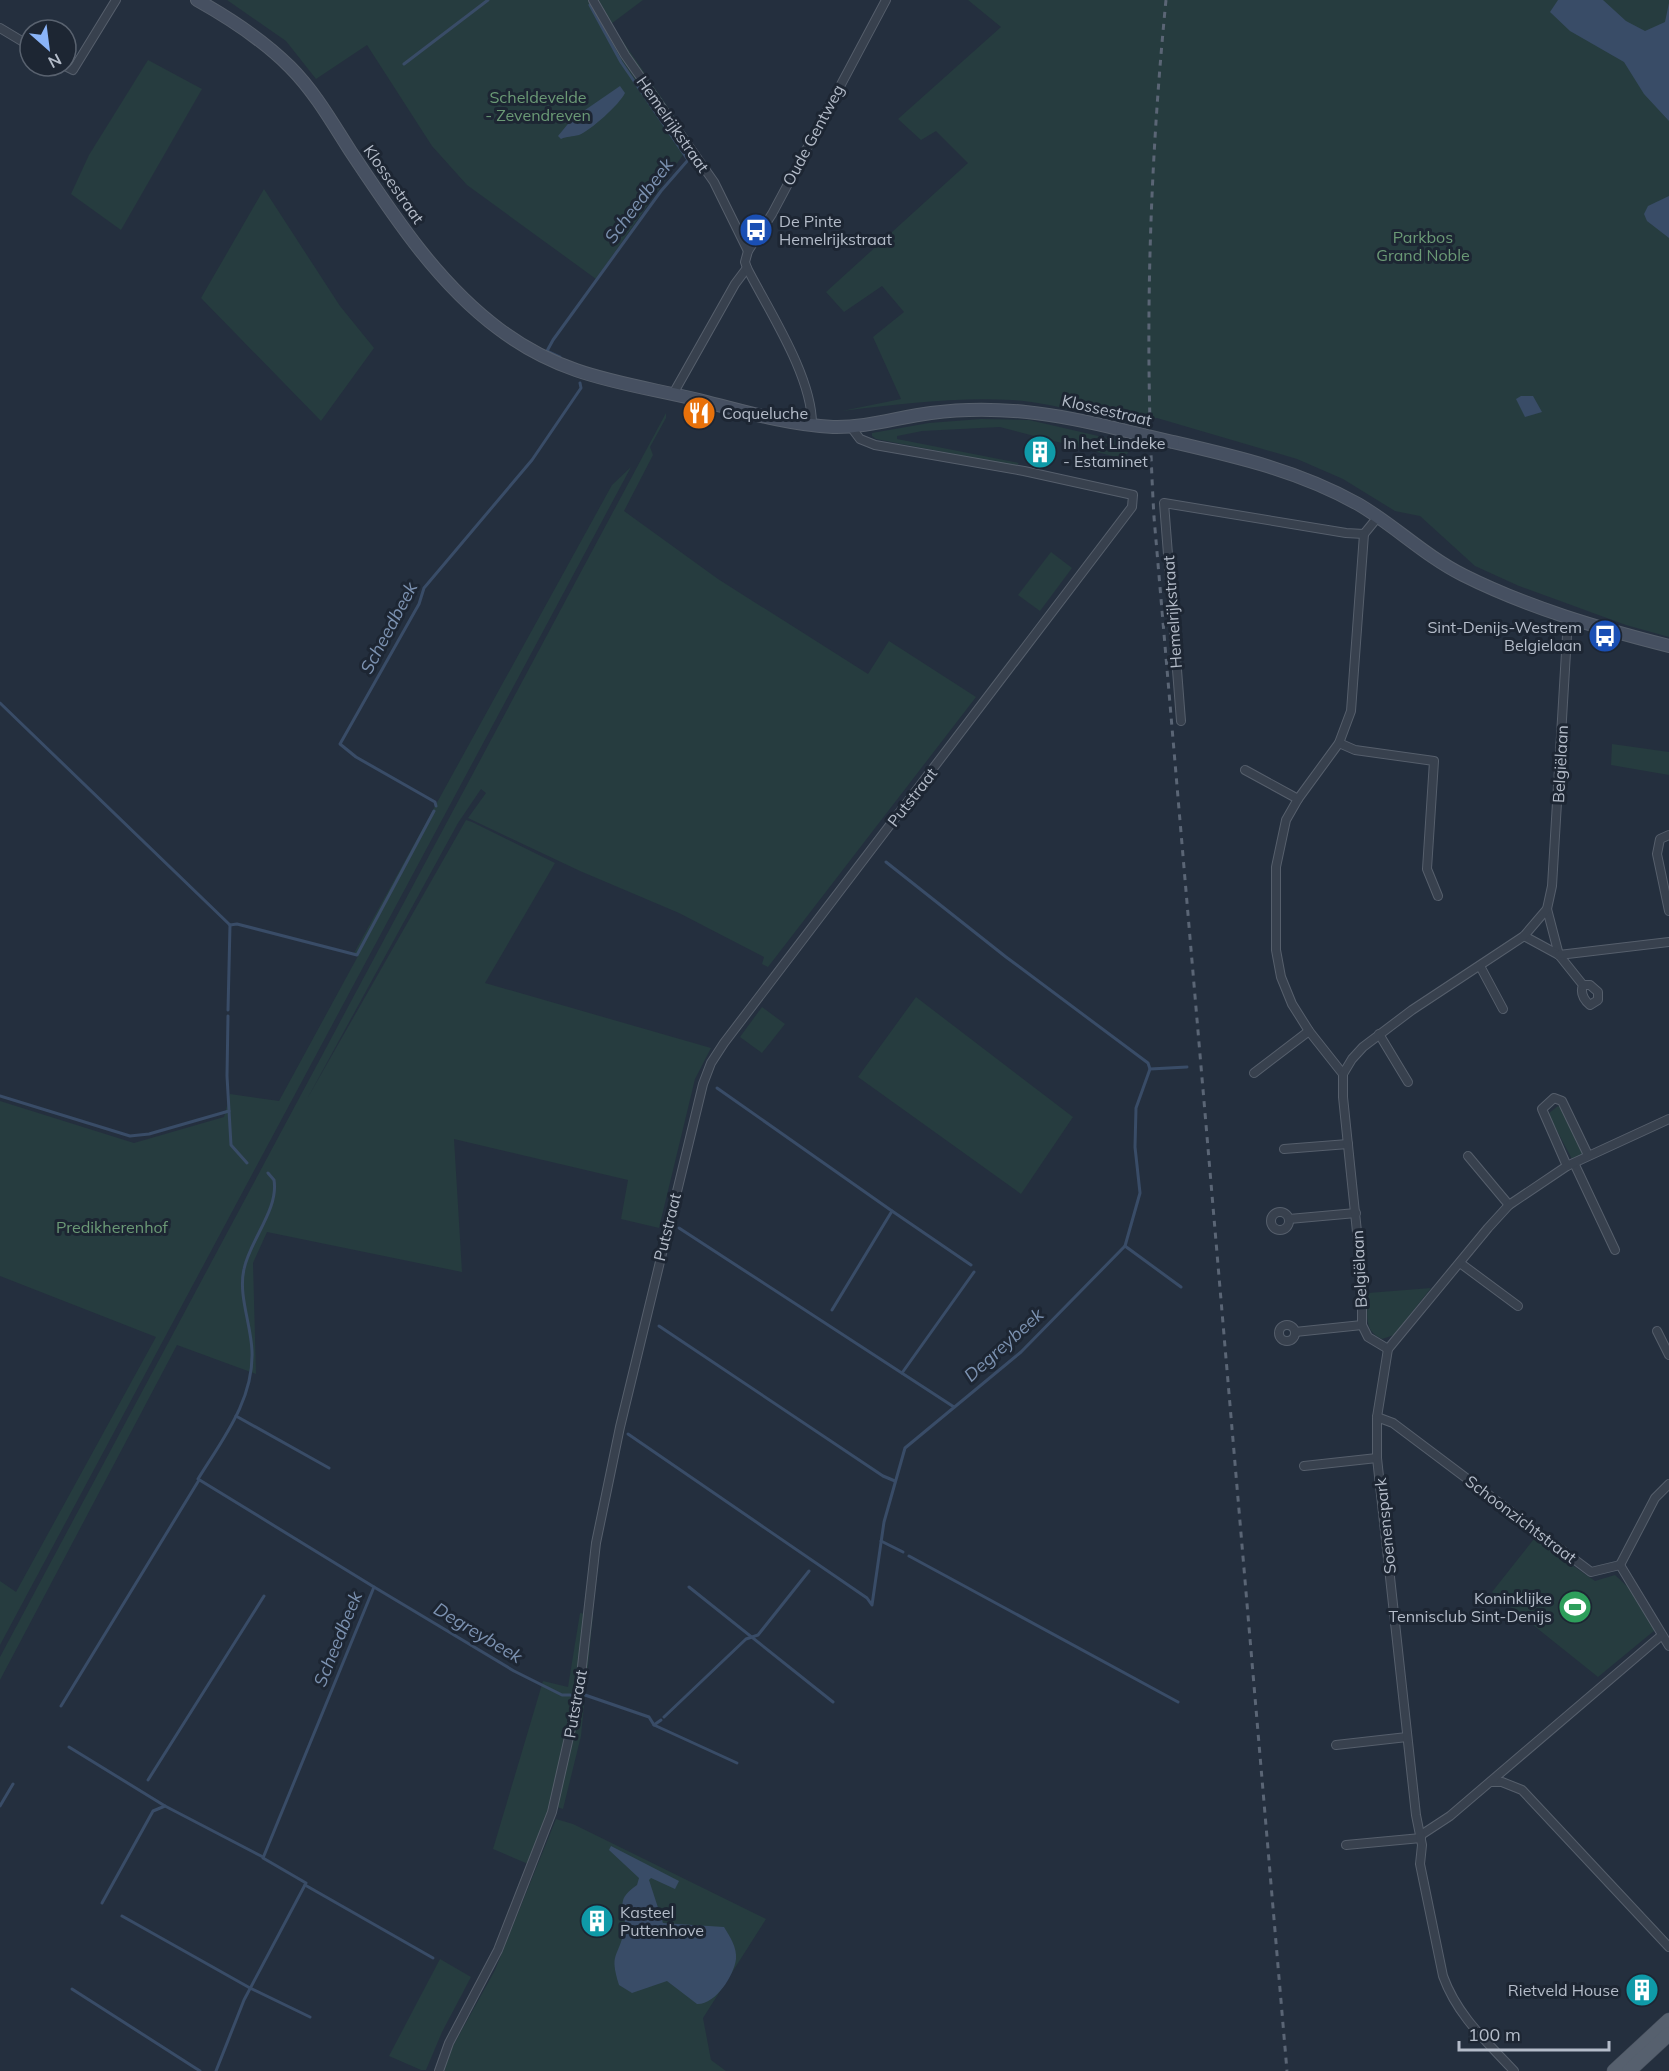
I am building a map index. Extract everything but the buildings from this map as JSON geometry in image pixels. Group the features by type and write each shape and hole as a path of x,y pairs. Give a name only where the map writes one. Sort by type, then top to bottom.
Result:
{"main road":[{"path":"1614,2071 1669,2020"},
{"path":"1629,2071 1669,2034"}],"street":[{"path":"78,62 116,0"},
{"name":"Klossestraat","path":"197,0 239,24 292,69 313,95 407,232 476,311 521,345 578,373 602,381 812,424 851,427 932,413 1002,409 1042,412 1283,469 1327,487 1377,518 1408,542 1461,574 1568,619 1669,646"},
{"name":"Hemelrijkstraat","path":"593,0 625,56 714,182 748,251"},
{"name":"Oude Gentweg","path":"747,268 745,262 748,251 771,214 886,0"},
{"path":"0,28 18,39"},
{"path":"673,394 735,284 747,268 800,373 810,399 812,424"},
{"name":"Putstraat","path":"439,2071 449,2043 498,1950 552,1812 579,1693 596,1543 620,1426 666,1228 703,1084 711,1064 789,955 966,728 1132,507 1133,495 1024,471 875,445 860,439 851,427"},
{"name":"Hemelrijkstraat","path":"1181,721 1164,503 1364,534"},
{"path":"1377,518 1364,534 1356,676 1351,711 1339,743 1298,799 1286,820 1276,867 1276,950 1286,990 1309,1030 1343,1074 1352,1059 1379,1034 1524,936 1547,909"},
{"name":"Belgiëlaan","path":"1559,955 1547,909 1552,886 1568,619"},
{"path":"1339,743 1355,750 1434,761 1427,869 1438,896"},
{"path":"1245,770 1298,799"},
{"path":"1669,835 1660,839 1657,854 1669,911"},
{"name":"Belgiëlaan","path":"1524,936 1559,955 1583,985"},
{"path":"1559,955 1669,942"},
{"path":"1480,966 1503,1009"},
{"path":"1254,1073 1309,1030"},
{"path":"1379,1034 1408,1082"},
{"name":"Belgiëlaan","path":"1343,1074 1362,1280 1362,1324 1368,1337 1390,1345"},
{"path":"1588,1155 1562,1101 1554,1098 1542,1109 1615,1250"},
{"path":"1377,1417 1390,1345 1509,1205 1588,1155 1669,1119"},
{"path":"1284,1149 1348,1144"},
{"path":"1468,1156 1509,1205"},
{"name":"Belgiëlaan","path":"1289,1219 1356,1213"},
{"path":"1460,1263 1518,1306"},
{"name":"Belgiëlaan","path":"1295,1332 1362,1324"},
{"path":"1657,1331 1669,1355"},
{"name":"Soenenspark","path":"1377,1417 1377,1458 1407,1737 1420,1833 1420,1864 1449,1993 1472,2026 1514,2071"},
{"name":"Schoonzichtstraat","path":"1377,1417 1393,1423 1591,1572 1620,1565"},
{"name":"Soenenspark","path":"1304,1466 1377,1458"},
{"path":"1669,1484 1655,1498 1620,1565 1669,1646"},
{"path":"1346,1845 1420,1833 1450,1816 1662,1635"},
{"path":"1336,1745 1407,1737"},
{"path":"1491,1782 1502,1782 1522,1790 1669,1947"}],"green space":[{"name":"Scheldevelde - Zevendreven","path":"227,0 643,0 611,24 692,142 596,279 467,185 432,146 367,45 316,79 286,41"},
{"name":"Parkbos Grand Noble","path":"968,0 1669,0 1669,637 1626,625 1519,586 1475,566 1420,516 1395,511 1343,479 1297,459 1157,418 1102,416 1030,402 991,399 927,402 842,411 901,399 873,337 904,312 882,286 844,312 826,292 968,163 936,131 921,140 898,119 1001,27"},
{"path":"148,60 202,89 121,230 71,194 89,155"},
{"path":"264,189 340,306 374,348 321,421 201,298"},
{"path":"666,413 666,418 650,447 653,455 624,511 718,579 868,674 889,641 976,697 768,967 762,964 764,957 679,913 580,871 468,818 486,793 481,789 458,823 307,1099 466,820 472,822 555,863 485,983 711,1048 695,1079 659,1228 621,1219 628,1180 454,1139 462,1272 267,1232 253,1263 256,1374 177,1345 0,1680 0,1657"},
{"path":"981,419 1029,420 1133,444 1127,454 1120,458 1000,427 922,431 897,436 897,439 1019,463 1016,466 876,439 872,436 872,433 929,423"},
{"name":"Predikherenhof","path":"631,467 0,1645 0,1581 16,1592 156,1337 0,1276 0,1101 134,1143 224,1117 230,1094 279,1101 358,956 353,955 612,485"},
{"path":"1051,552 1072,568 1040,611 1018,595"},
{"path":"1612,744 1669,752 1669,775 1611,765"},
{"path":"916,997 1073,1117 1021,1194 858,1077"},
{"path":"762,1007 785,1024 762,1053 740,1037"},
{"path":"1558,1106 1563,1108 1583,1154 1572,1159 1548,1114"},
{"path":"1431,1288 1394,1335 1382,1339 1371,1331 1367,1313 1368,1293"},
{"name":"Koninklijke Tennisclub Sint-Denijs","path":"1534,1539 1595,1581 1615,1575 1630,1589 1655,1630 1598,1677 1492,1592"},
{"path":"580,1613 593,1615 581,1736 563,1809 550,1805 528,1864 493,1849 543,1681 568,1687"},
{"path":"556,1819 573,1824 766,1919 703,2018 711,2060 726,2071 444,2071 453,2046 495,1970"},
{"path":"440,1959 471,1977 442,2032 426,2070 421,2070 389,2056"}],"water":[{"path":"1558,0 1603,0 1626,21 1645,31 1665,22 1669,3 1669,121 1644,94 1624,62 1570,31 1550,12"},
{"path":"620,86 625,93 622,98 597,123 579,135 561,139 558,136 572,119"},
{"path":"1669,196 1669,238 1647,221 1644,214 1648,206"},
{"path":"1521,396 1533,396 1542,412 1525,417 1516,399"},
{"path":"611,1846 679,1881 675,1889 651,1878 649,1880 663,1923 724,1927 734,1946 736,1959 728,1981 710,2000 697,2004 667,1981 632,1993 619,1985 615,1961 624,1931 623,1901 629,1891 637,1885 639,1878 609,1850"}],"waterway":[{"path":"404,64 488,0"},
{"name":"Scheedbeek","path":"560,357 547,351 553,340 661,191 688,160 621,62 590,5"},
{"name":"Scheedbeek","path":"436,806 435,802 356,757 340,744 419,604 424,588 532,460 581,388 580,383"},
{"path":"0,703 230,925"},
{"name":"Scheedbeek","path":"230,925 237,924 357,955 434,811"},
{"path":"886,862 1006,957 1148,1063 1150,1069"},
{"name":"Scheedbeek","path":"228,1010 230,925"},
{"name":"Scheedbeek","path":"228,1016 227,1076 231,1145 247,1163"},
{"name":"Degreybeek","path":"628,1434 867,1598 872,1605 884,1522 905,1448 1021,1352 1125,1246 1140,1193 1135,1147 1136,1108 1150,1069 1187,1067"},
{"path":"717,1088 892,1211"},
{"path":"0,1096 130,1136 149,1134 229,1111"},
{"name":"Scheedbeek","path":"216,2071 244,2000 306,1883 263,1858 374,1587 198,1479 235,1419 248,1386 252,1351 243,1279 247,1258 272,1202 274,1180 268,1173"},
{"path":"832,1310 892,1211 971,1265"},
{"path":"679,1228 954,1407"},
{"path":"1125,1246 1181,1287"},
{"path":"902,1373 974,1272"},
{"path":"659,1326 883,1476 895,1481"},
{"path":"236,1416 329,1468"},
{"path":"61,1706 199,1480"},
{"path":"881,1541 903,1552"},
{"path":"909,1556 1178,1702"},
{"name":"Degreybeek","path":"664,1717 746,1639 758,1635 809,1571"},
{"name":"Degreybeek","path":"374,1587 514,1671 562,1695 571,1695"},
{"path":"689,1587 833,1702"},
{"path":"148,1780 264,1596"},
{"name":"Degreybeek","path":"585,1695 649,1717 654,1725 661,1720"},
{"path":"654,1725 737,1763"},
{"path":"69,1747 165,1806 263,1857"},
{"path":"0,1806 13,1784"},
{"path":"102,1903 153,1811 165,1806"},
{"path":"305,1885 433,1958"},
{"path":"122,1916 250,1988 310,2017"},
{"path":"72,1989 200,2071"}],"railway":[{"path":"1166,0 1156,129 1150,258 1149,388 1154,517 1287,2071"}],"place":[{"name":"De Pinte Hemelrijkstraat","path":"756,230"},
{"name":"Coqueluche","path":"699,413"},
{"name":"In het Lindeke - Estaminet","path":"1040,452"},
{"name":"Sint-Denijs-Westrem Belgielaan","path":"1605,636"},
{"name":"Koninklijke Tennisclub Sint-Denijs","path":"1575,1607"},
{"name":"Kasteel Puttenhove","path":"597,1921"},
{"name":"Rietveld House","path":"1642,1990"}]}
